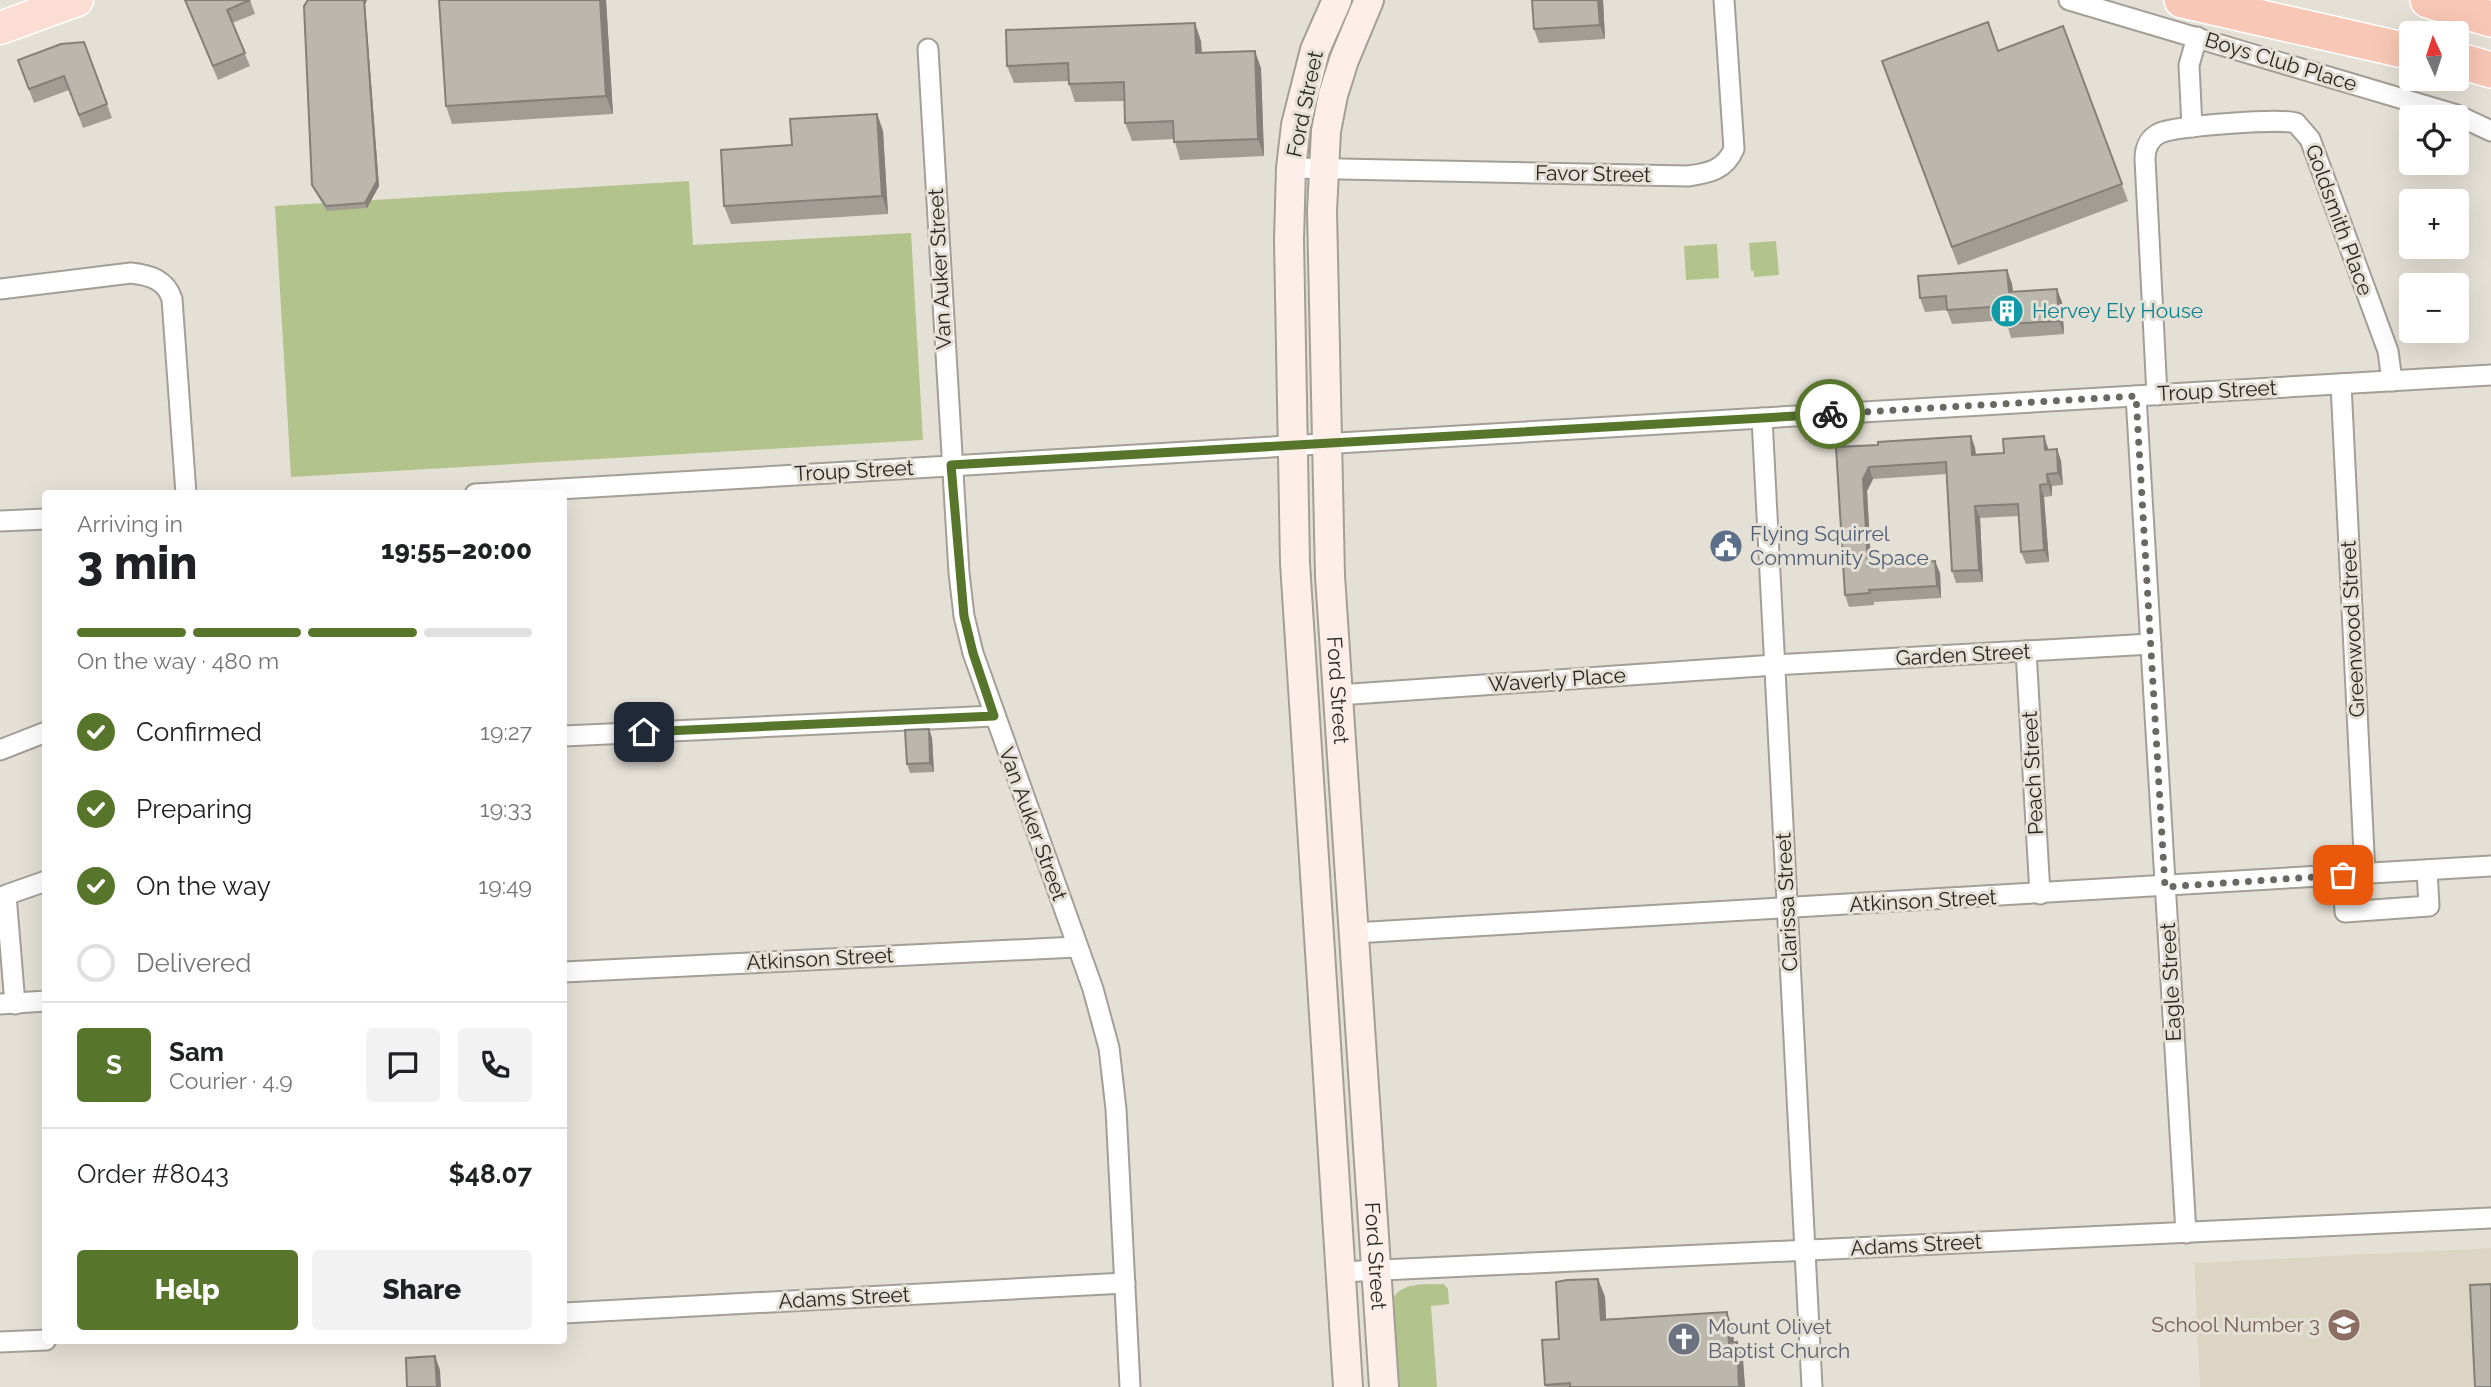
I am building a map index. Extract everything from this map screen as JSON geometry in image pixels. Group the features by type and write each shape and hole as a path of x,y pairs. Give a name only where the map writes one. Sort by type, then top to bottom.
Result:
{"highway":[{"path":"2182,0 2399,49"},
{"path":"2255,0 2399,43"},
{"path":"2428,0 2491,19"}],"main road":[{"path":"0,9 24,0"},
{"name":"Ford Street","path":"1337,0 1315,50 1296,125 1291,168 1289,240 1297,601 1348,1387"},
{"name":"Ford Street","path":"1370,0 1344,60 1333,95 1326,131 1323,169 1330,576 1384,1387"},
{"path":"0,28 66,2"}],"street":[{"name":"Favor Street","path":"1291,168 1688,176 1723,167 1734,149 1724,0"},
{"name":"Boys Club Place","path":"2069,0 2457,115 2491,131"},
{"path":"2192,127 2189,65 2197,37"},
{"name":"Van Auker Street","path":"928,50 951,465 964,616 994,716 1100,1010 1111,1061 1130,1387"},
{"name":"Goldsmith Place","path":"2157,395 2145,152 2150,141 2160,133 2192,127 2283,120 2296,123 2306,134 2388,351 2392,381"},
{"path":"0,289 131,273 145,274 164,284 172,299 186,490"},
{"name":"Troup Street","path":"545,490 2491,375"},
{"name":"Greenwood Street","path":"2341,384 2365,874"},
{"name":"Eagle Street","path":"2136,396 2186,1233"},
{"name":"Clarissa Street","path":"1762,418 1812,1387"},
{"path":"0,521 42,519"},
{"name":"Garden Street","path":"1775,665 2151,645"},
{"name":"Peach Street","path":"2026,651 2040,894"},
{"name":"Waverly Place","path":"1338,695 1775,665"},
{"path":"567,736 994,716"},
{"path":"0,750 42,734"},
{"name":"Atkinson Street","path":"1354,933 2491,866"},
{"path":"2343,875 2345,912 2429,906 2427,870"},
{"path":"42,882 6,895 8,1004 42,1001"},
{"name":"Atkinson Street","path":"567,972 1076,947"},
{"name":"Adams Street","path":"1340,1272 2491,1218"},
{"name":"Adams Street","path":"567,1313 1125,1283"},
{"path":"0,1342 42,1340"}],"shaded area":[{"name":"School Number 3","path":"2491,1248 2491,1387 2200,1387 2194,1263"}],"green space":[{"path":"689,181 693,245 911,233 923,440 291,477 275,206"},
{"path":"1776,241 1779,275 1754,277 1749,243"},
{"path":"1717,244 1719,278 1686,280 1684,246"},
{"path":"1444,1284 1448,1289 1449,1304 1431,1306 1437,1387 1395,1387 1392,1301 1407,1287"}],"building":[{"path":"185,0 250,0 227,10 245,53 213,66"},
{"path":"308,0 364,0 377,181 365,203 326,206 312,185 304,6"},
{"path":"439,0 600,0 606,96 446,106"},
{"path":"1532,0 1598,0 1600,25 1534,29"},
{"path":"1988,22 1998,51 2063,26 2122,184 1952,247 1882,61"},
{"path":"1195,23 1196,53 1255,51 1258,139 1174,142 1173,121 1125,123 1124,82 1069,84 1068,63 1007,66 1006,30"},
{"path":"84,42 107,104 79,115 64,76 29,89 18,60 61,44"},
{"path":"877,114 882,196 724,206 721,150 792,145 790,119"},
{"path":"2007,270 2009,292 2057,289 2059,321 2006,324 2005,306 1947,310 1946,296 1920,298 1918,276"},
{"path":"1971,436 1972,455 2004,453 2003,439 2044,436 2045,450 2057,449 2058,473 2047,474 2048,484 2040,485 2044,550 2021,552 2018,504 1975,506 1979,570 1952,571 1946,462 1869,467 1863,479 1868,566 1935,561 1937,586 1869,590 1870,593 1845,595 1836,447"},
{"path":"929,729 930,763 907,764 905,730"},
{"name":"Mount Olivet Baptist Church","path":"1598,1279 1601,1320 1727,1312 1729,1343 1737,1342 1739,1387 1570,1387 1570,1383 1545,1385 1542,1340 1559,1339 1556,1282"},
{"path":"2491,1284 2491,1387 2475,1387 2470,1285"},
{"path":"435,1356 437,1387 407,1387 406,1358"}],"way so far":[{"path":"1830,414 2136,396 2165,887 2343,875"}],"place":[{"name":"Hervey Ely House","path":"2007,311"},
{"name":"Flying Squirrel Community Space","path":"1726,546"},
{"name":"School Number 3","path":"2344,1325"},
{"name":"Mount Olivet Baptist Church","path":"1684,1339"}],"route":[{"path":"644,732 994,716 964,616 951,465 1830,414"}]}
